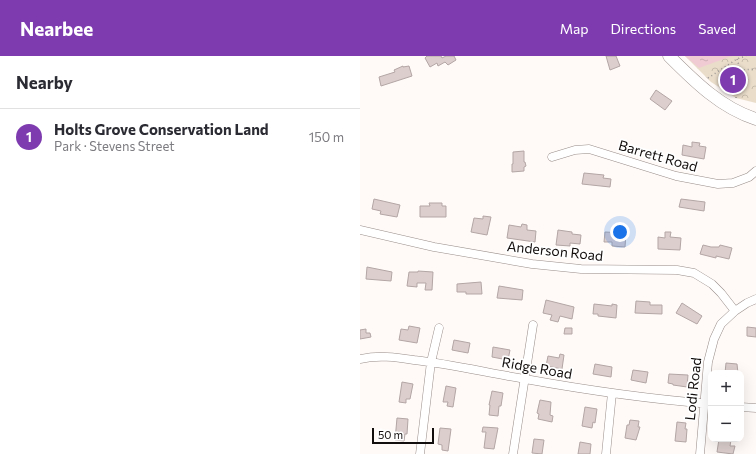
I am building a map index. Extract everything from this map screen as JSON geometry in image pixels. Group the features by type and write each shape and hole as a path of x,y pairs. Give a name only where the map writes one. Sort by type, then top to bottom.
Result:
{"street":[{"path":"669,56 714,98 744,115 756,118"},
{"name":"Barrett Road","path":"552,157 575,150 589,150 676,176 718,184 733,183 756,171"},
{"name":"Anderson Road","path":"360,230 434,247 532,264 581,269 677,270 694,273 717,288 735,311"},
{"name":"Lodi Road","path":"708,370 708,362 714,339 721,324 735,311 756,299"},
{"path":"513,454 533,325"},
{"path":"420,454 431,362 439,328"},
{"name":"Ridge Road","path":"360,359 372,356 387,356 431,362 612,393 708,404"},
{"path":"606,454 612,393"},
{"name":"Lodi Road","path":"700,454 708,404"},
{"path":"744,407 756,408"}],"path":[{"path":"708,78 746,56"},
{"path":"736,98 740,70 737,60"},
{"path":"740,70 756,69"}],"green space":[{"path":"685,56 756,56 756,103 736,98 711,82"}],"water":[{"path":"685,56 732,56 699,68"}],"building":[{"path":"427,56 441,56 442,58 446,56 454,56 456,60 448,65 445,62 438,66 437,63 430,67 425,58"},
{"path":"606,56 616,56 620,66 610,70"},
{"path":"403,66 409,66 412,76 381,86 379,77 395,72 394,70"},
{"path":"656,90 672,101 665,110 650,99"},
{"path":"692,142 700,143 699,146 706,147 704,159 682,155 683,145 692,147"},
{"path":"524,151 524,162 526,166 524,167 524,171 512,172 513,152"},
{"path":"584,173 604,175 603,178 611,179 610,187 582,184"},
{"path":"374,199 400,205 397,217 380,214 381,211 372,209"},
{"path":"681,199 705,202 704,211 679,207"},
{"path":"429,203 442,203 442,206 446,206 446,217 420,217 420,206 430,206"},
{"path":"483,216 491,217 487,235 471,232 474,218 483,219"},
{"path":"522,224 527,225 527,230 536,231 535,242 507,238 509,225 521,227"},
{"path":"558,230 581,235 580,244 570,243 570,246 556,245"},
{"path":"605,232 626,233 625,247 612,246 612,242 604,242"},
{"path":"665,232 671,232 670,237 681,238 680,250 658,249 658,237 665,238"},
{"path":"703,245 719,247 720,245 732,248 729,259 716,256 716,258 700,254"},
{"path":"367,267 392,272 391,281 366,279"},
{"path":"409,272 433,272 432,290 425,290 426,283 417,283 417,287 407,286"},
{"path":"481,282 482,294 466,294 466,292 457,292 457,284"},
{"path":"499,286 523,290 522,300 497,298"},
{"path":"546,300 574,307 572,319 560,316 558,322 550,320 552,315 543,313"},
{"path":"636,301 650,302 650,305 662,305 662,314 635,313"},
{"path":"682,303 702,316 697,324 676,313"},
{"path":"594,304 612,306 612,304 617,305 616,318 593,314"},
{"path":"409,326 420,328 417,343 399,340 401,329 408,330"},
{"path":"747,327 756,328 756,337 747,336"},
{"path":"565,328 572,328 572,334 564,334"},
{"path":"366,329 366,333 370,333 371,337 360,339 360,330"},
{"path":"454,340 470,343 468,353 452,350"},
{"path":"493,347 510,350 508,360 492,357"},
{"path":"560,354 564,355 562,369 546,366 548,356 559,358"},
{"path":"726,363 737,364 738,370 725,370"},
{"path":"595,364 612,367 611,377 593,374"},
{"path":"633,370 648,372 646,383 631,380"},
{"path":"669,374 688,375 687,387 668,383"},
{"path":"402,382 413,384 410,399 406,399 406,403 399,402"},
{"path":"446,386 456,388 453,407 447,406 448,402 443,402"},
{"path":"492,391 503,393 498,416 489,415 489,405"},
{"path":"540,400 551,402 550,415 553,416 552,422 538,419 539,414 537,413"},
{"path":"585,407 597,409 595,423 593,422 592,428 582,426"},
{"path":"397,418 408,419 407,434 405,434 404,441 395,440"},
{"path":"630,420 639,421 638,427 640,427 636,440 625,438 627,425 629,425"},
{"path":"677,422 686,423 686,442 675,441"},
{"path":"483,427 498,428 494,449 484,448 486,432 482,432"},
{"path":"440,428 451,429 448,451 442,450 442,445 438,444"},
{"path":"534,439 544,440 542,454 532,453"},
{"path":"580,442 591,444 590,454 578,454"},
{"path":"719,442 731,442 730,446 735,446 733,454 717,452"}],"place":[{"name":"Holts Grove Conservation Land","path":"733,80"}]}
